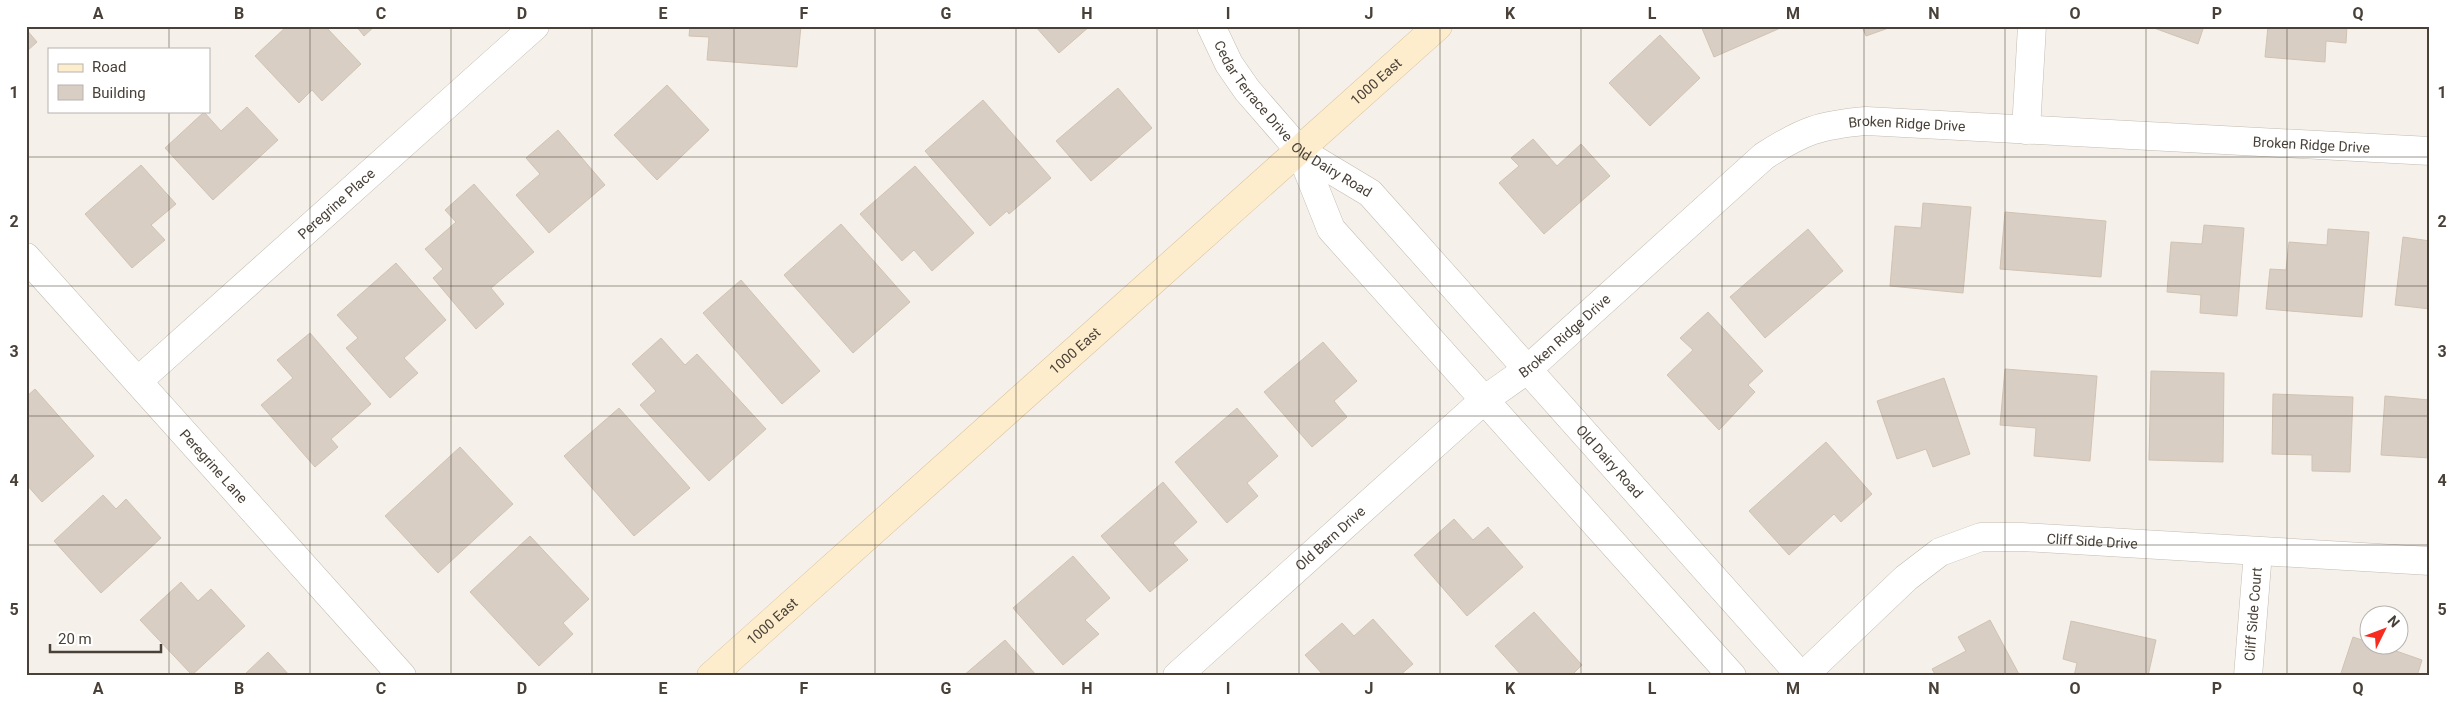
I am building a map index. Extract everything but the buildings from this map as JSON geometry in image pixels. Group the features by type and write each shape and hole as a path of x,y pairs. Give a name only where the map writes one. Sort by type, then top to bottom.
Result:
{"street":[{"name":"Peregrine Place","path":"138,381 536,26"},
{"name":"Cedar Terrace Drive","path":"1212,26 1229,64 1247,90 1300,151"},
{"name":"1000 East","path":"711,676 1438,26"},
{"path":"2026,130 2032,26"},
{"name":"Broken Ridge Drive","path":"1484,400 1528,369 1764,156 1796,136 1829,124 1866,121 2430,151"},
{"name":"Old Dairy Road","path":"1300,151 1370,193 1802,676"},
{"name":"Old Dairy Road","path":"1300,151 1331,229 1732,676"},
{"name":"Peregrine Lane","path":"26,257 402,676"},
{"name":"Old Barn Drive","path":"1177,676 1484,400"},
{"name":"Cliff Side Drive","path":"1802,676 1906,578 1940,552 1981,537 2022,537 2430,561"},
{"name":"Cliff Side Court","path":"2248,676 2258,552"}]}
